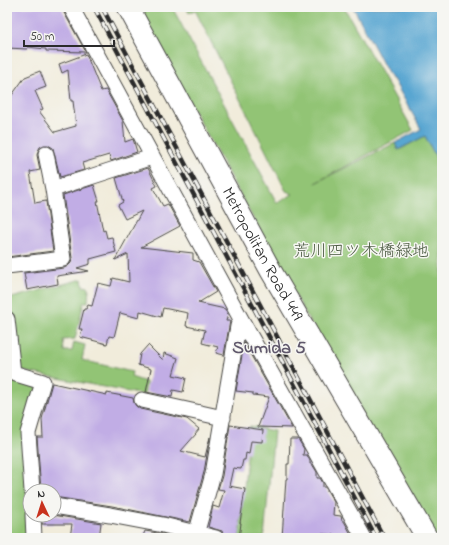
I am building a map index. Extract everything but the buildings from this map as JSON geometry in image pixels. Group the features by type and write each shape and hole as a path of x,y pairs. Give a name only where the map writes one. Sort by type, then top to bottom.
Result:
{"main road":[{"name":"Metropolitan Road 449","path":"128,7 271,271 427,538"}],"street":[{"path":"71,7 242,321 364,538"},
{"path":"7,266 63,259 53,189 46,154"},
{"path":"53,189 152,157"},
{"path":"7,319 13,373 43,382 28,433 31,483"},
{"path":"196,536 213,474 238,326 242,321"},
{"path":"142,400 223,418"},
{"path":"62,507 126,518 196,536 216,538"},
{"path":"33,523 34,538"}],"green space":[{"name":"荒川四ツ木橋緑地","path":"137,7 172,7 277,203 293,194 286,191 195,10 189,13 186,7 344,7 413,130 315,183 395,143 399,150 425,136 442,169 442,538 436,538 347,389"},
{"path":"82,279 83,286 89,287 88,302 84,302 75,339 63,340 64,351 72,351 74,342 85,345 82,360 132,372 131,377 146,382 144,395 17,370 14,368 7,302 8,299"},
{"path":"7,374 38,386 25,431 26,483 22,483 22,523 27,523 27,538 7,538"},
{"path":"250,426 274,431 264,538 239,538"}],"water":[{"path":"353,7 442,7 442,169 425,136 398,150 395,143 421,129 393,79 391,79"}],"railway":[{"path":"94,7 376,538"},
{"path":"102,7 384,538"}],"district":[{"name":"Sumida 5","path":"269,349"}]}
